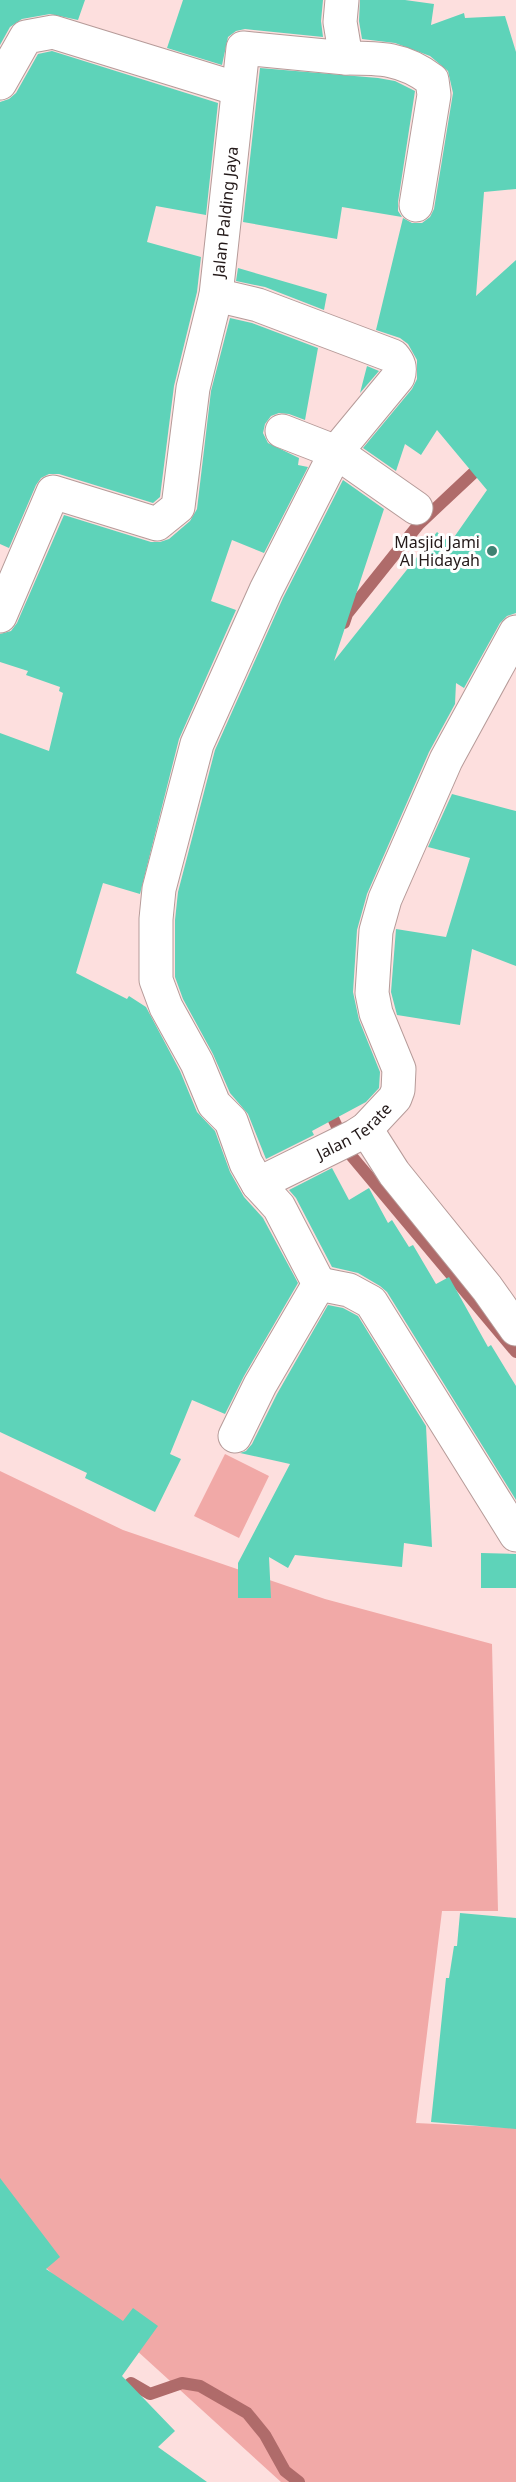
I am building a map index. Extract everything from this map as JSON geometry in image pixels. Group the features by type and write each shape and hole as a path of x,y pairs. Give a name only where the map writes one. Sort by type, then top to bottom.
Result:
{"street":[{"path":"342,0 340,22 346,58 383,58 416,68 432,80 434,94 416,205"},
{"path":"0,83 26,38 53,32 238,89"},
{"name":"Jalan Palding Jaya","path":"12,557 53,492 157,524 178,507 193,387 216,295 243,48 346,58"},
{"path":"216,295 258,305 393,356 398,362 400,372 336,452 266,590 197,744 159,889 156,919 156,980 166,1007 197,1063 214,1104 231,1121 246,1163 258,1184 279,1207 319,1284"},
{"path":"282,431 336,452 416,508"},
{"path":"0,616 12,557"},
{"name":"Jalan Terate","path":"258,1184 361,1132 395,1098 399,1069 376,1013 372,993 376,931 385,899 446,760 516,632"},
{"path":"361,1132 487,1288 516,1329"},
{"path":"235,1436 260,1385 319,1284"},
{"path":"319,1284 349,1290 370,1302 516,1535"}],"shaded area":[{"path":"225,1454 269,1476 239,1538 194,1516"},
{"path":"0,1471 123,1530 325,1599 492,1644 498,1911 442,1911 416,2123 516,2128 516,2482 281,2482 0,2226"}],"building":[{"path":"0,0 85,0 78,20 50,14 22,19 10,27 0,45"},
{"path":"183,0 323,0 321,21 323,37 245,29 236,31 228,37 222,65 167,48"},
{"path":"360,0 405,0 434,4 431,25 464,13 465,18 505,16 516,52 516,189 484,192 476,296 516,260 516,613 507,616 500,623 464,688 456,683 455,704 429,752 367,894 357,930 353,992 359,1020 380,1072 379,1088 366,1102 312,1131 314,1135 266,1159 248,1114 230,1093 213,1054 183,999 175,977 175,920 178,892 215,750 283,598 343,480 384,509 334,661 437,532 450,543 487,490 437,430 421,455 405,444 396,471 363,448 412,389 417,379 417,360 408,344 400,338 376,330 403,218 412,223 422,223 430,217 434,209 453,93 448,71 430,56 395,43 362,39 359,21"},
{"path":"52,51 218,103 206,215 156,206 147,242 201,257 197,292 174,386 160,497 153,503 59,474 49,474 41,478 36,485 9,548 0,544 0,102 16,93 38,54"},
{"path":"260,68 378,78 395,81 415,91 398,202 398,211 402,217 342,207 337,239 243,222"},
{"path":"238,268 327,294 324,310 265,287 236,281"},
{"path":"230,318 252,323 318,348 305,420 279,413 271,416 265,424 263,433 268,443 299,458 298,465 308,467 264,553 232,540 211,601 236,610 179,739 140,894 103,883 76,973 127,999 129,996 146,1007 180,1071 197,1112 215,1131 230,1172 244,1197 263,1218 298,1283 244,1376 225,1414 192,1400 170,1454 181,1459 155,1512 85,1478 87,1473 0,1432 0,733 49,751 63,693 59,691 60,687 26,675 28,671 0,662 0,634 11,631 17,623 64,515 151,542 169,539 190,521 197,509 211,391"},
{"path":"367,366 379,371 360,393"},
{"path":"452,794 516,811 516,966 472,949 460,1025 397,1015 391,992 396,929 446,937 470,858 428,847"},
{"path":"332,1168 349,1200 369,1188 388,1223 392,1220 409,1247 413,1245 436,1284 449,1277 488,1347 491,1345 516,1386 516,1500 387,1292 358,1273 332,1267 296,1198 289,1190"},
{"path":"328,1305 343,1308 358,1316 426,1426 432,1547 404,1543 402,1567 295,1555 288,1568 269,1557 271,1598 238,1598 238,1563 290,1464 240,1453 246,1451 252,1444 277,1394"},
{"path":"481,1553 516,1554 516,1588 481,1588"},
{"path":"460,1913 516,1918 516,2129 431,2122 446,1978 449,1978 454,1946 457,1946"},
{"path":"0,2178 60,2257 46,2269 123,2321 133,2308 158,2326 122,2376 175,2431 158,2447 207,2482 0,2482"}],"waterway":[{"path":"344,623 347,614 419,524 484,463"},
{"path":"327,1105 349,1153 516,1352"},
{"path":"118,2393 131,2383 150,2394 182,2383 200,2386 247,2413 265,2435 285,2471 299,2482"}],"place":[{"name":"Masjid Jami Al Hidayah","path":"492,551"}]}
